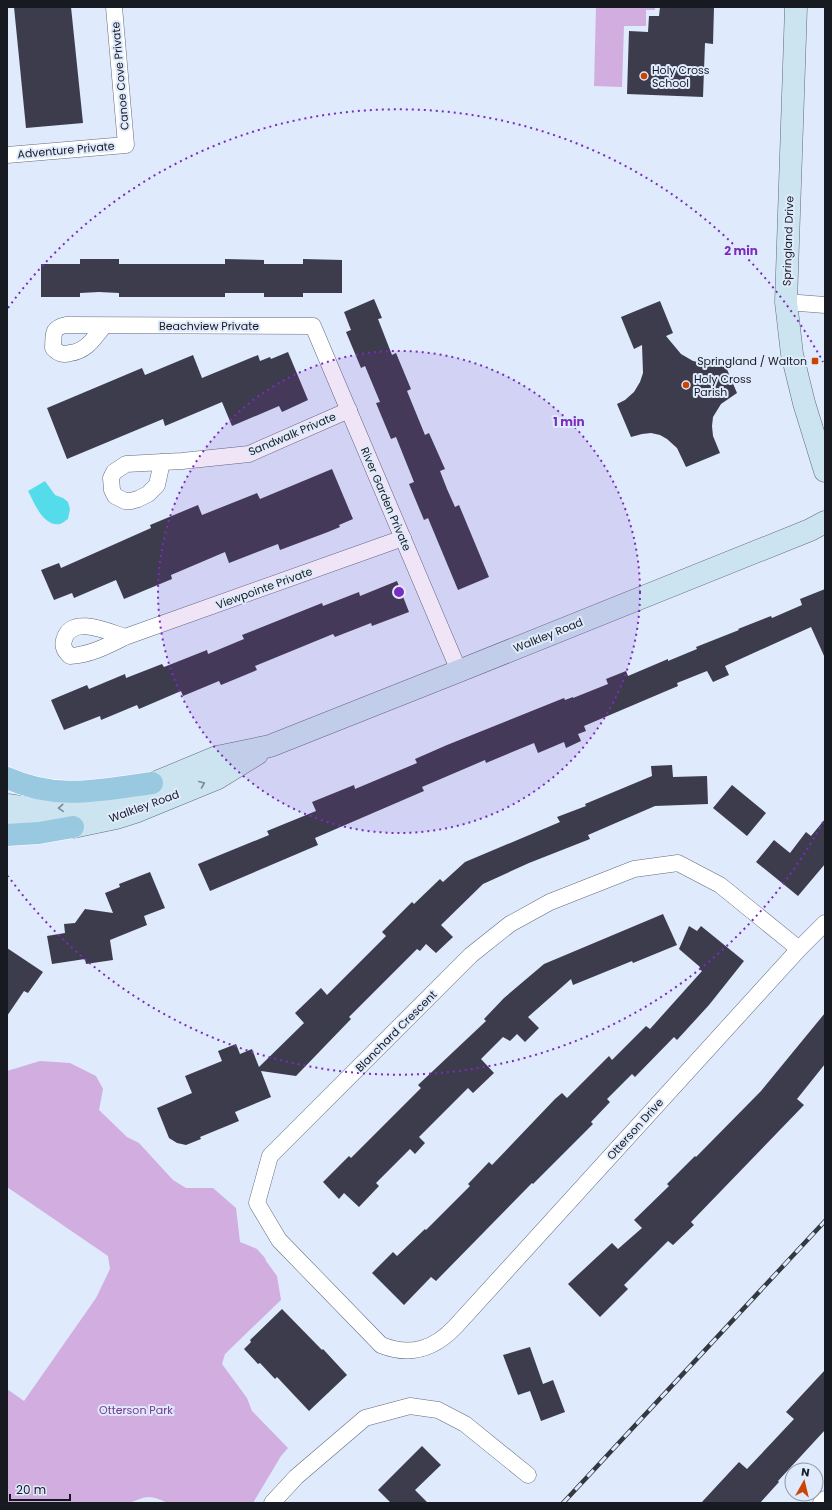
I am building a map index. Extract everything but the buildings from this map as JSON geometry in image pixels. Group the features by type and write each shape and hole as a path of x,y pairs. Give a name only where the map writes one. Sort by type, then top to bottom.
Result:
{"main road":[{"name":"Springland Drive","path":"796,7 786,302 794,361 804,403 825,471"},
{"name":"Walkley Road","path":"7,805 29,808 47,808 86,805 125,795 217,757 270,746 803,533 825,522"},
{"name":"Walkley Road","path":"7,824 38,828 73,827 134,812 218,778 270,746"},
{"path":"7,778 27,786 65,793 152,783"},
{"path":"7,835 39,833 73,827"}],"street":[{"name":"Canoe Cove Private","path":"114,7 126,145"},
{"name":"Adventure Private","path":"7,156 126,145"},
{"path":"786,302 825,305"},
{"name":"Beachview Private","path":"104,326 313,326"},
{"name":"River Garden Private","path":"313,326 459,671"},
{"name":"Sandwalk Private","path":"162,462 249,454 349,410"},
{"name":"Viewpointe Private","path":"125,637 403,538"},
{"name":"Blanchard Crescent","path":"446,1336 429,1346 414,1351 402,1351 381,1345 279,1240 257,1203 270,1156 472,955 510,924 550,902 634,869 678,863 720,885 799,949"},
{"name":"Otterson Drive","path":"446,1336 799,949 825,923"},
{"path":"272,1503 296,1477 365,1418 410,1406 438,1410 465,1424 528,1475"},
{"path":"822,1503 825,1499"}],"green space":[{"path":"596,7 655,7 655,10 646,10 646,26 624,26 622,87 594,86"},
{"name":"Otterson Park","path":"40,1061 70,1063 96,1076 103,1089 99,1110 127,1137 139,1143 173,1180 186,1188 213,1188 236,1208 240,1242 257,1249 277,1276 281,1300 225,1354 222,1364 247,1398 252,1411 288,1448 281,1456 253,1503 167,1503 148,1497 130,1503 7,1503 7,1389 24,1401 96,1298 110,1269 108,1256 7,1187 7,1071"}],"water":[{"path":"45,481 55,495 68,502 70,509 68,519 60,524 54,524 44,518 36,507 28,491"}],"railway":[{"path":"563,1503 825,1221"}],"place":[{"name":"Holy Cross School","path":"644,76"},
{"name":"Springland / Walton","path":"815,361"},
{"name":"Holy Cross Parish","path":"686,385"}]}
